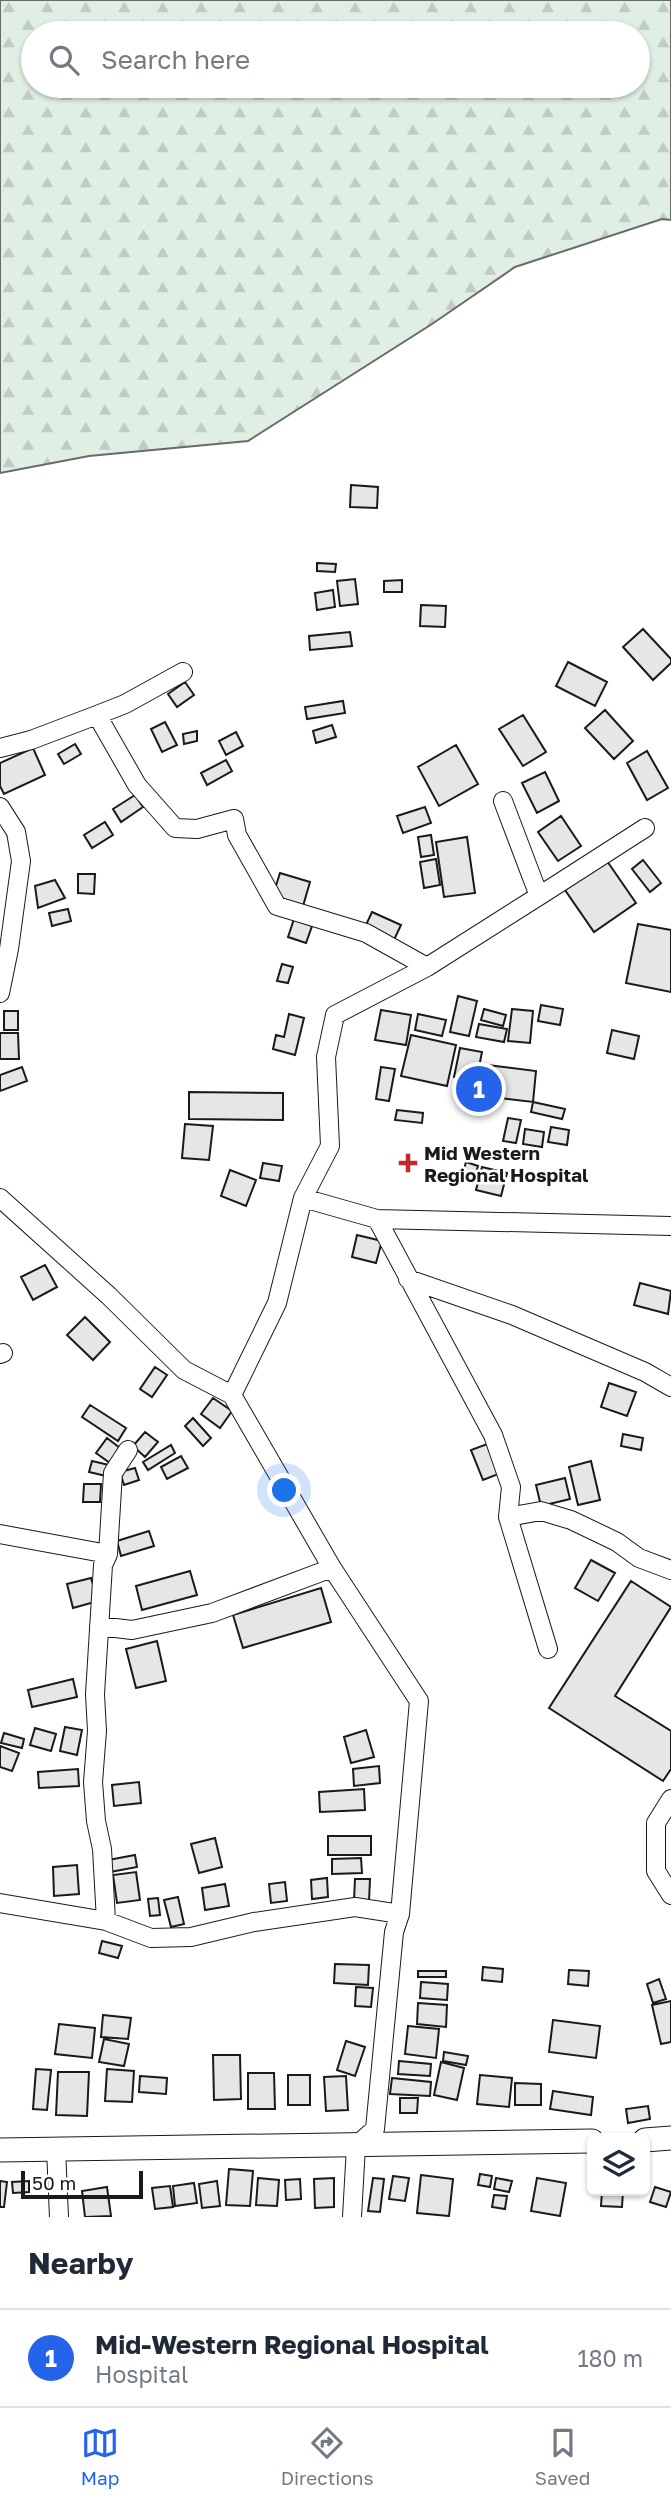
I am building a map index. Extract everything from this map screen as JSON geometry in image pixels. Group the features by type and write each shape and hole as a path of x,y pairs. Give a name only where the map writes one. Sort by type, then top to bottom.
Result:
{"main road":[{"path":"650,2140 671,2138"},
{"path":"0,2150 587,2141"}],"street":[{"path":"0,748 31,740 125,705 183,672"},
{"path":"97,715 137,785 175,828 197,829 234,819 237,835 277,906 366,933 427,967"},
{"path":"503,801 539,896"},
{"path":"0,807 16,832 21,861 7,897 9,949 0,993"},
{"path":"232,1395 278,1303 303,1198 330,1146 327,1057 335,1015 427,967 645,828"},
{"path":"0,1198 109,1296 184,1370 232,1395 332,1568 419,1701 400,1914 394,1932 375,2129 356,2146 352,2217"},
{"path":"303,1198 376,1219 671,1226"},
{"path":"376,1219 493,1435 511,1488 508,1517 548,1648"},
{"path":"408,1279 512,1315 645,1372 671,1387"},
{"path":"106,1921 102,1849 96,1821 93,1782 97,1731 95,1694 103,1565 108,1554 113,1473 128,1450"},
{"path":"508,1517 541,1511 571,1520 617,1542 639,1558 671,1570"},
{"path":"0,1534 108,1554"},
{"path":"99,1626 132,1630 212,1614 332,1568"},
{"path":"671,1799 656,1823 656,1871 671,1895"},
{"path":"0,1903 106,1921 151,1937 191,1937 254,1922 355,1907 400,1914"},
{"path":"55,2149 59,2217"}],"green space":[{"path":"0,0 671,0 671,220 662,219 515,267 432,324 248,441 89,456 0,473"}],"building":[{"path":"351,485 378,487 377,508 350,507"},
{"path":"317,563 336,564 335,572 317,571"},
{"path":"355,579 358,604 340,606 337,581"},
{"path":"402,580 402,592 384,592 384,581"},
{"path":"333,590 335,607 317,610 315,593"},
{"path":"421,605 446,606 445,627 420,626"},
{"path":"643,629 671,659 671,663 653,680 623,647"},
{"path":"350,632 352,646 310,650 309,636"},
{"path":"568,662 607,682 595,706 556,686"},
{"path":"185,682 194,695 177,707 168,694"},
{"path":"343,701 345,713 307,719 305,707"},
{"path":"605,710 633,741 614,759 585,728"},
{"path":"523,715 546,752 523,766 499,729"},
{"path":"165,722 177,745 162,752 151,729"},
{"path":"332,725 336,737 316,743 313,731"},
{"path":"197,731 197,741 184,744 183,734"},
{"path":"236,732 243,746 226,755 219,741"},
{"path":"75,744 81,754 64,764 58,754"},
{"path":"456,745 478,784 439,806 418,767"},
{"path":"33,748 45,775 4,794 0,786 0,763"},
{"path":"647,751 668,788 647,800 627,763"},
{"path":"226,760 232,771 207,785 201,773"},
{"path":"545,772 559,801 537,813 522,783"},
{"path":"135,795 143,807 121,822 113,809"},
{"path":"425,807 431,823 403,833 397,816"},
{"path":"561,816 581,846 558,861 538,832"},
{"path":"105,822 113,835 92,848 84,835"},
{"path":"431,835 434,855 421,857 418,837"},
{"path":"467,837 475,893 444,897 436,842"},
{"path":"436,859 440,885 424,888 420,862"},
{"path":"643,860 661,883 650,892 632,869"},
{"path":"607,861 636,903 594,932 565,890"},
{"path":"280,873 310,882 303,906 272,898"},
{"path":"78,874 95,874 94,894 78,893"},
{"path":"55,880 65,898 38,908 35,886"},
{"path":"68,909 71,921 52,926 49,913"},
{"path":"372,912 401,925 394,940 365,927"},
{"path":"294,919 312,926 306,943 288,937"},
{"path":"638,924 671,930 671,992 626,983"},
{"path":"282,964 293,967 288,983 277,981"},
{"path":"458,996 477,1001 469,1036 450,1032"},
{"path":"541,1005 563,1009 560,1025 538,1021"},
{"path":"484,1009 506,1015 503,1026 481,1020"},
{"path":"512,1009 533,1011 530,1043 508,1041"},
{"path":"381,1010 411,1015 406,1045 375,1040"},
{"path":"4,1011 18,1011 18,1030 4,1030"},
{"path":"289,1014 304,1018 295,1055 273,1049 276,1035 284,1037"},
{"path":"418,1014 446,1020 442,1036 415,1030"},
{"path":"479,1024 507,1029 504,1042 476,1037"},
{"path":"612,1030 639,1036 634,1059 607,1053"},
{"path":"0,1033 18,1033 19,1059 0,1059"},
{"path":"411,1035 456,1045 447,1086 401,1076"},
{"path":"460,1048 482,1052 476,1082 454,1077"},
{"path":"487,1065 536,1071 533,1102 484,1096"},
{"path":"22,1067 27,1081 0,1091 0,1075"},
{"path":"381,1067 395,1069 389,1101 376,1099"},
{"path":"189,1092 283,1093 283,1120 189,1119"},
{"path":"533,1102 565,1109 562,1119 531,1112"},
{"path":"397,1110 423,1113 422,1123 395,1120"},
{"path":"508,1118 521,1120 516,1143 503,1141"},
{"path":"185,1124 213,1126 209,1160 182,1158"},
{"path":"551,1127 569,1130 567,1145 548,1142"},
{"path":"525,1129 544,1132 542,1147 523,1144"},
{"path":"466,1162 478,1166 473,1183 461,1179"},
{"path":"263,1163 282,1166 279,1181 260,1178"},
{"path":"482,1167 507,1173 501,1196 476,1190"},
{"path":"230,1170 256,1180 246,1206 221,1196"},
{"path":"357,1235 382,1241 376,1263 352,1257"},
{"path":"45,1265 57,1287 33,1300 21,1277"},
{"path":"640,1283 671,1291 668,1314 634,1305"},
{"path":"85,1317 110,1342 93,1360 67,1335"},
{"path":"155,1367 167,1375 152,1397 140,1389"},
{"path":"609,1383 636,1392 627,1416 601,1407"},
{"path":"213,1398 232,1411 220,1428 201,1414"},
{"path":"90,1405 126,1428 118,1441 82,1417"},
{"path":"193,1418 211,1438 203,1446 185,1426"},
{"path":"145,1432 158,1442 145,1457 133,1446"},
{"path":"623,1434 643,1438 641,1450 621,1446"},
{"path":"107,1438 120,1448 110,1463 96,1453"},
{"path":"490,1443 501,1473 483,1480 471,1450"},
{"path":"171,1445 175,1453 148,1470 143,1462"},
{"path":"181,1456 188,1468 167,1479 161,1467"},
{"path":"92,1461 109,1465 106,1476 89,1472"},
{"path":"591,1461 600,1500 578,1505 569,1467"},
{"path":"135,1468 139,1480 124,1485 120,1472"},
{"path":"565,1478 570,1499 541,1506 536,1485"},
{"path":"84,1484 101,1484 100,1502 83,1502"},
{"path":"149,1531 154,1546 121,1556 117,1541"},
{"path":"591,1560 615,1573 598,1601 575,1588"},
{"path":"190,1571 197,1595 142,1610 136,1586"},
{"path":"91,1578 98,1601 73,1608 67,1584"},
{"path":"631,1581 671,1607 615,1696 671,1731 671,1769 663,1781 549,1708"},
{"path":"321,1588 331,1622 243,1648 233,1615"},
{"path":"157,1641 166,1681 136,1688 126,1649"},
{"path":"73,1679 77,1697 32,1707 28,1690"},
{"path":"65,1727 82,1730 77,1755 60,1751"},
{"path":"35,1728 56,1734 51,1751 30,1745"},
{"path":"366,1730 374,1757 351,1763 344,1737"},
{"path":"4,1733 24,1739 22,1748 1,1743"},
{"path":"0,1746 19,1753 12,1771 0,1767"},
{"path":"379,1766 380,1783 354,1786 353,1769"},
{"path":"78,1769 79,1786 39,1788 38,1772"},
{"path":"139,1782 141,1803 114,1806 112,1785"},
{"path":"364,1789 365,1810 320,1812 319,1792"},
{"path":"328,1836 371,1836 371,1855 328,1855"},
{"path":"215,1838 222,1867 199,1873 191,1844"},
{"path":"135,1855 137,1867 110,1872 108,1860"},
{"path":"361,1858 362,1873 332,1874 332,1859"},
{"path":"77,1865 79,1894 54,1896 53,1867"},
{"path":"136,1872 140,1900 117,1903 113,1875"},
{"path":"327,1878 328,1897 312,1899 311,1880"},
{"path":"355,1879 370,1879 369,1901 354,1900"},
{"path":"285,1882 287,1901 271,1903 269,1884"},
{"path":"225,1884 229,1906 205,1910 202,1888"},
{"path":"178,1897 184,1924 171,1927 164,1900"},
{"path":"158,1898 160,1915 150,1916 148,1899"},
{"path":"102,1941 122,1946 118,1958 99,1953"},
{"path":"335,1964 369,1965 368,1985 334,1983"},
{"path":"483,1967 503,1969 502,1982 482,1980"},
{"path":"569,1970 589,1971 588,1986 568,1984"},
{"path":"418,1971 446,1971 446,1977 418,1977"},
{"path":"659,1979 666,1999 653,2003 647,1984"},
{"path":"421,1982 448,1984 447,2000 420,1998"},
{"path":"356,1987 373,1988 371,2007 355,2006"},
{"path":"671,2001 671,2042 661,2044 652,2005"},
{"path":"418,2003 447,2005 446,2027 417,2024"},
{"path":"103,2015 131,2018 128,2039 101,2037"},
{"path":"553,2020 600,2026 596,2058 549,2052"},
{"path":"59,2024 95,2028 92,2058 55,2054"},
{"path":"408,2026 439,2029 436,2058 405,2054"},
{"path":"104,2039 129,2044 124,2066 99,2062"},
{"path":"346,2041 365,2047 355,2076 337,2070"},
{"path":"444,2052 468,2056 466,2065 443,2061"},
{"path":"213,2055 240,2055 241,2099 214,2100"},
{"path":"399,2061 431,2064 430,2076 398,2074"},
{"path":"441,2062 464,2068 457,2100 434,2095"},
{"path":"36,2069 51,2070 47,2110 33,2109"},
{"path":"107,2069 134,2071 132,2102 105,2101"},
{"path":"58,2072 89,2072 87,2116 56,2115"},
{"path":"248,2073 274,2073 275,2109 248,2109"},
{"path":"288,2075 310,2075 310,2105 288,2105"},
{"path":"480,2075 512,2078 509,2107 477,2104"},
{"path":"140,2076 167,2078 166,2094 139,2092"},
{"path":"346,2076 348,2110 326,2111 324,2077"},
{"path":"392,2078 431,2082 430,2096 390,2094"},
{"path":"515,2083 541,2084 541,2105 515,2105"},
{"path":"553,2091 593,2097 591,2115 550,2109"},
{"path":"400,2098 418,2098 417,2113 400,2113"},
{"path":"648,2106 650,2119 628,2123 626,2109"},
{"path":"229,2169 253,2171 250,2206 226,2205"},
{"path":"480,2174 492,2176 490,2187 478,2185"},
{"path":"421,2175 453,2179 449,2216 417,2213"},
{"path":"393,2176 409,2178 405,2201 389,2199"},
{"path":"258,2178 279,2180 277,2206 256,2205"},
{"path":"334,2178 334,2207 315,2208 314,2179"},
{"path":"373,2178 384,2179 380,2212 368,2211"},
{"path":"496,2178 512,2181 509,2192 494,2189"},
{"path":"537,2178 566,2183 560,2216 531,2211"},
{"path":"300,2179 301,2199 286,2200 285,2180"},
{"path":"0,2181 7,2182 4,2207 0,2207"},
{"path":"29,2181 29,2192 13,2193 12,2182"},
{"path":"217,2181 220,2206 202,2208 199,2184"},
{"path":"194,2183 197,2203 175,2206 173,2186"},
{"path":"170,2186 173,2207 155,2209 152,2188"},
{"path":"107,2187 111,2216 85,2217 82,2191"},
{"path":"655,2187 671,2192 666,2207 650,2202"},
{"path":"494,2195 507,2196 505,2209 492,2207"},
{"path":"602,2196 623,2196 622,2207 601,2206"}],"place":[{"name":"Mid-Western Regional Hospital","path":"479,1089"},
{"name":"Mid Western Regional Hospital","path":"408,1163"}]}
